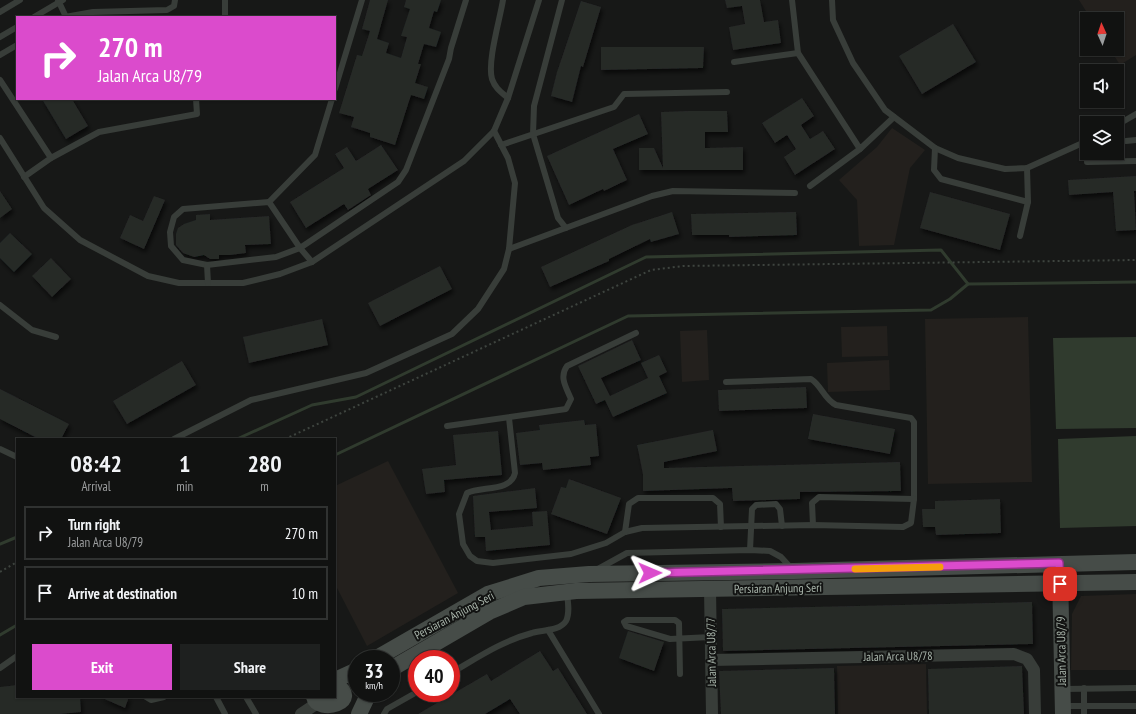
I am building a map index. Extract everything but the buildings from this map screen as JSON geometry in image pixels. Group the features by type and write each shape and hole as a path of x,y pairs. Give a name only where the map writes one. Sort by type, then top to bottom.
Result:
{"street":[{"name":"Persiaran Anjung Seri","path":"391,650 488,594 539,578 589,574 794,571 1136,562"},
{"name":"Jalan Arca U8/79","path":"1059,563 1062,710"},
{"name":"Persiaran Anjung Seri","path":"400,664 489,612 524,597 567,592 1136,582"},
{"name":"Jalan Arca U8/77","path":"710,589 712,714"},
{"name":"Jalan Arca U8/78","path":"711,660 1014,654 1027,659 1034,670 1035,714"},
{"path":"336,680 348,674"},
{"path":"336,684 341,687 338,708"},
{"path":"301,714 315,701 324,711 338,708 348,698"},
{"path":"359,714 365,702"}],"lane":[{"path":"0,12 20,0"},
{"path":"71,16 93,12 167,10 174,6 175,0"},
{"path":"225,0 225,16"},
{"path":"336,86 362,0"},
{"path":"332,100 315,155 269,202 183,209 174,217 170,232 171,246 183,260 207,265 276,258 300,248 398,182 406,170 450,59 451,48 466,0"},
{"path":"503,0 491,74 498,90 508,98"},
{"path":"0,138 44,208 80,240 148,276 179,283 243,283 280,274 312,262 464,161 494,131 508,98 539,0"},
{"path":"562,0 534,106 533,134 558,218 566,228"},
{"path":"792,0 798,53 860,149"},
{"path":"832,0 833,20 853,63 885,110 935,148 958,158 1005,168 1027,168 1080,144"},
{"path":"36,16 60,1 66,16"},
{"path":"0,37 16,28"},
{"path":"0,56 16,47"},
{"path":"734,62 798,53"},
{"path":"0,80 51,158"},
{"path":"501,145 614,107 624,94 727,92"},
{"path":"24,177 51,158 98,132 197,114 196,100"},
{"path":"1124,121 1136,114"},
{"path":"810,186 860,149 894,117"},
{"path":"176,438 252,400 366,373 452,334 478,310 504,269 509,249 515,183 508,158 494,131"},
{"path":"1126,141 1136,140"},
{"path":"935,148 934,170 942,179 1028,202"},
{"path":"1087,162 1136,161"},
{"path":"1020,236 1028,202 1027,168"},
{"path":"509,249 652,196 673,192 795,193"},
{"path":"269,202 300,248 312,262"},
{"path":"207,265 208,283"},
{"path":"0,305 32,330 56,337"},
{"path":"447,426 566,409 571,399 562,376 563,371 567,366 636,333"},
{"path":"509,418 515,473 513,479 507,485 467,493 459,514 463,544 470,556 477,561 493,562 571,554 606,543 626,532 642,528 813,525 903,527 911,523 914,498 914,422 911,418 836,405 829,401 818,383 811,379 726,382"},
{"path":"0,449 16,457"},
{"path":"813,525 812,503 819,497 914,498"},
{"path":"626,532 629,504 638,498 713,498 720,504 721,527"},
{"path":"750,550 752,509 756,505 776,504 780,509 782,526"},
{"path":"589,574 627,553 750,550 770,551 781,557 794,571"},
{"path":"460,667 498,645 532,633 560,627 566,622 568,613 567,592"},
{"path":"680,674 680,638 679,623 675,620 627,620 624,622 626,626 670,639 680,638 711,637"},
{"path":"548,630 600,714"},
{"path":"0,668 16,657"},
{"path":"1084,688 1084,714"},
{"path":"1062,689 1136,688"},
{"path":"384,714 387,710 408,697"},
{"path":"148,698 151,700 160,698"},
{"path":"217,698 225,714"},
{"path":"247,698 256,714"},
{"path":"1062,710 1084,706 1136,706"}],"path":[{"path":"287,438 651,270 684,266 1136,260"},
{"path":"0,572 16,563"}],"shaded area":[{"path":"1079,0 1136,0 1136,55 1122,64 1119,64 1114,56 1124,56 1124,12 1087,12"},
{"path":"892,128 925,150 910,168 894,245 859,246 857,200 839,180 877,147"},
{"path":"1028,317 1032,482 928,484 925,319"},
{"path":"887,326 888,356 842,357 841,327"},
{"path":"707,330 709,380 682,382 680,331"},
{"path":"1136,337 1136,428 1056,429 1053,338"},
{"path":"889,360 890,390 828,392 827,363"},
{"path":"1136,436 1136,526 1060,528 1058,439"},
{"path":"388,461 458,593 367,646 336,586 336,486"},
{"path":"1136,594 1136,670 1071,670 1072,614 1081,596"},
{"path":"926,664 927,714 838,714 837,666"}],"waterway":[{"path":"239,438 312,405 356,397 646,257 941,250 968,284"},
{"path":"336,455 628,316 931,310 950,299 968,284 1136,282"},
{"path":"0,544 16,537"},
{"path":"0,635 16,626"}],"slow traffic":[{"path":"855,569 940,567"}],"route":[{"path":"650,573 794,571 1059,563 1060,584"}]}
